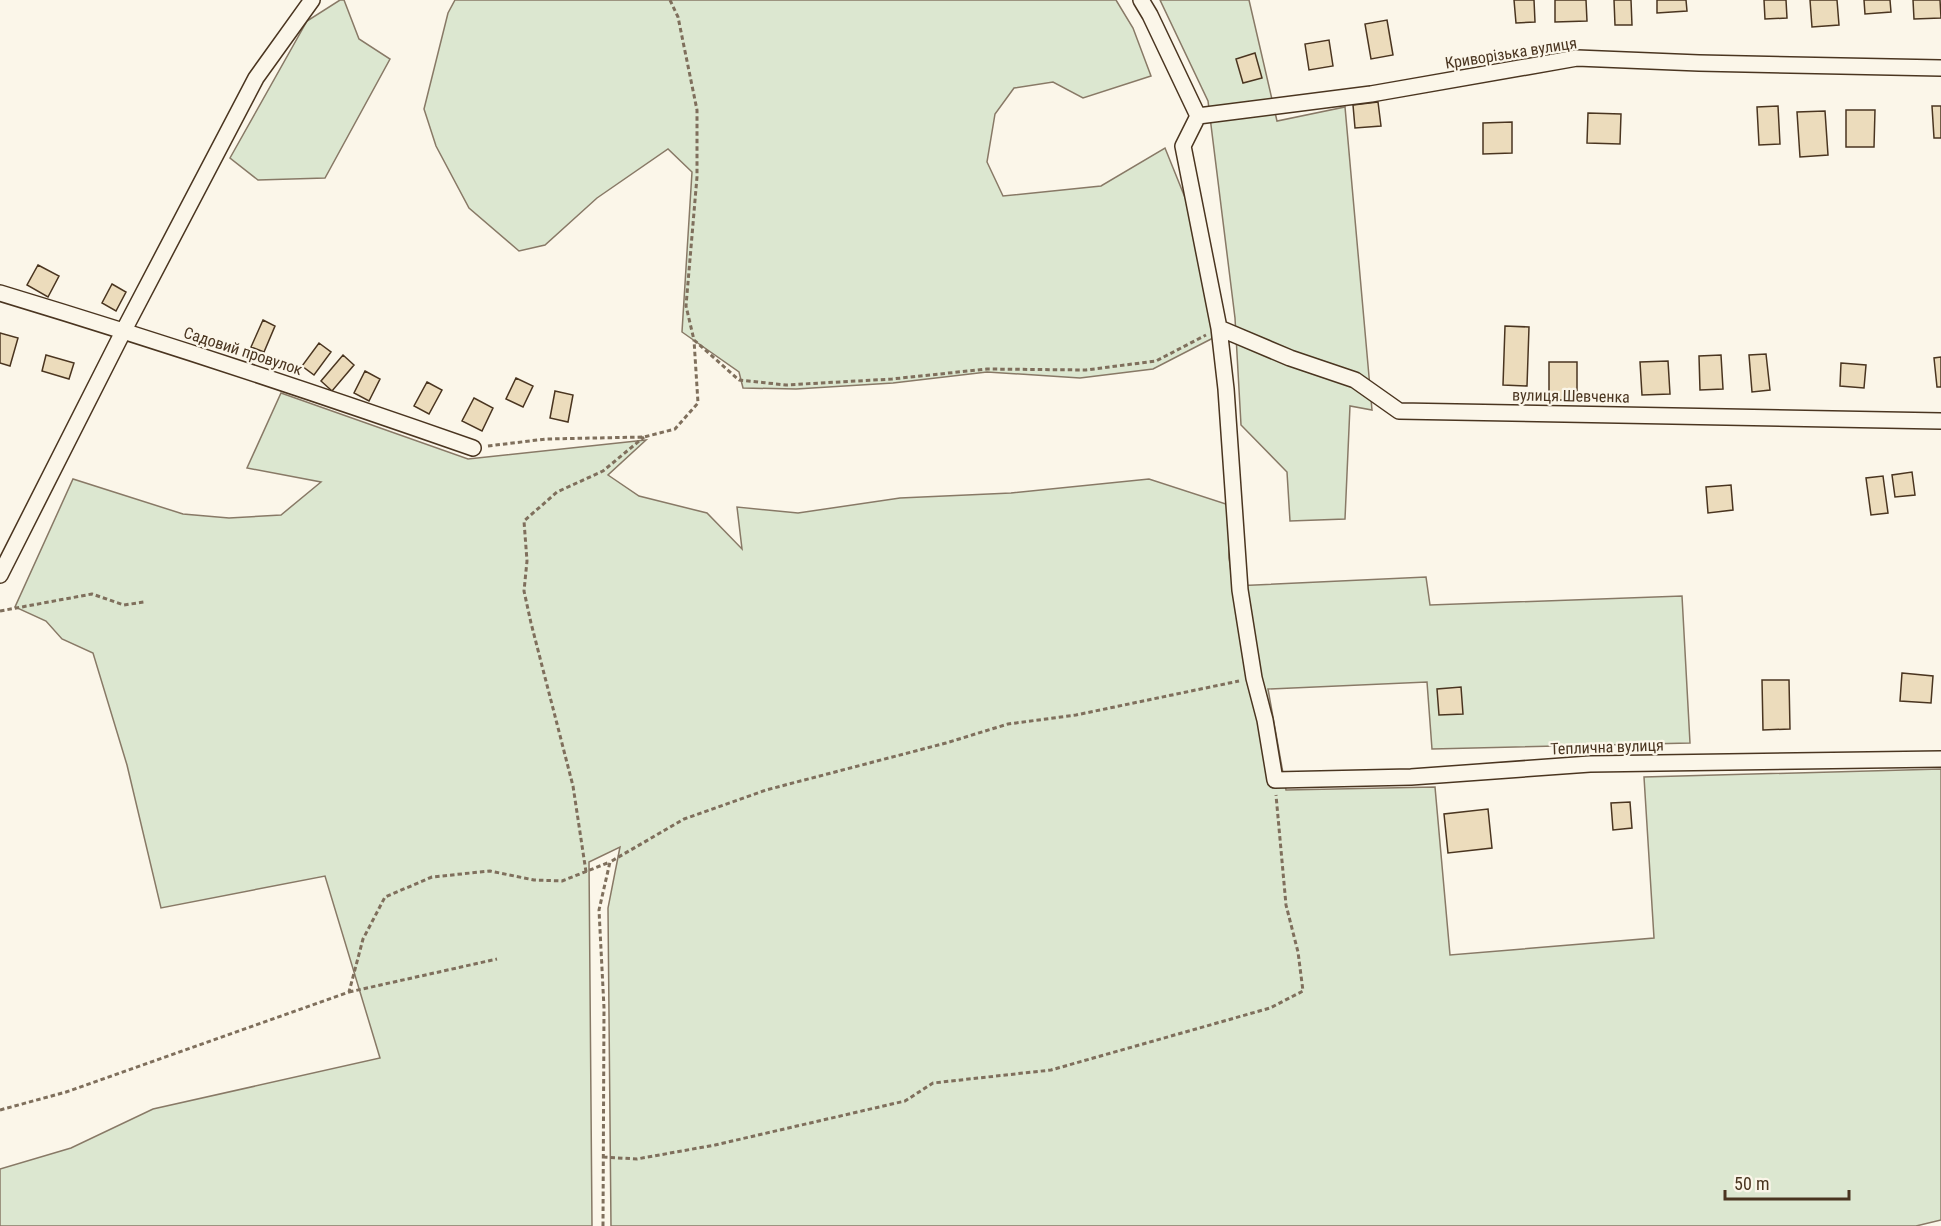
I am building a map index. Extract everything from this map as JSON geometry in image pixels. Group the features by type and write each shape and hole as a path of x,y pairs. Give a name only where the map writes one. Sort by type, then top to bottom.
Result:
{"street":[{"path":"0,576 124,330 256,78 312,0"},
{"path":"1141,0 1198,116 1183,146 1219,328 1226,388 1240,590 1254,678 1265,720 1275,780"},
{"name":"Криворізька вулиця","path":"1198,116 1371,94 1577,58 1941,68"},
{"name":"Садовий провулок","path":"0,293 124,330 473,448"},
{"name":"вулиця Шевченка","path":"1219,328 1290,358 1355,380 1399,411 1941,421"},
{"name":"Теплична вулиця","path":"1275,780 1411,777 1590,764 1941,759"}],"path":[{"path":"473,448 546,439 644,436 675,429 698,403 694,340 686,306 697,177 697,110 678,17 670,0"},
{"path":"694,340 740,380 786,385 892,380 987,369 1086,370 1121,366 1156,361 1219,328"},
{"path":"586,872 573,786 524,591 527,561 524,521 557,492 603,471 644,436"},
{"path":"0,611 92,594 124,605 144,602"},
{"path":"350,992 363,939 385,897 432,877 490,871 534,880 562,881 610,862 684,819 766,790 946,743 1008,724 1076,715 1254,678"},
{"path":"603,1157 637,1160 715,1145 905,1101 933,1083 1051,1070 1270,1008 1303,991 1298,952 1286,905 1275,780"},
{"path":"603,1226 604,1008 599,910 610,862"},
{"path":"0,1110 66,1092 350,992 497,959"}],"green space":[{"path":"340,0 344,0 359,39 390,59 325,178 258,180 230,158 307,21"},
{"path":"455,0 1116,0 1133,28 1151,76 1083,98 1053,82 1014,88 995,114 987,162 1003,196 1101,186 1165,148 1188,205 1215,337 1153,369 1080,378 987,372 893,383 796,389 743,388 739,372 682,332 692,172 668,149 597,198 545,245 519,251 469,208 436,146 424,109 448,13"},
{"path":"1160,0 1249,0 1277,121 1345,107 1372,410 1350,406 1345,519 1290,521 1287,472 1241,425 1235,318 1208,101"},
{"path":"281,393 468,459 646,440 608,475 639,496 707,513 742,549 737,507 798,513 900,498 1011,493 1149,479 1229,505 1229,558 1233,586 1426,577 1430,605 1682,596 1690,743 1432,749 1427,682 1268,689 1286,790 1435,787 1450,955 1654,938 1644,777 1941,769 1941,1220 1916,1226 611,1226 608,908 620,847 589,862 592,1226 0,1226 0,1169 71,1148 153,1109 380,1058 325,876 161,908 127,765 93,653 62,639 46,621 15,607 73,479 183,514 229,518 281,515 321,482 247,468"}],"building":[{"path":"1514,0 1534,0 1535,22 1516,23"},
{"path":"1555,0 1586,0 1587,21 1555,22"},
{"path":"1614,0 1631,0 1632,25 1615,25"},
{"path":"1657,0 1686,0 1687,11 1657,13"},
{"path":"1764,0 1786,0 1787,18 1765,19"},
{"path":"1810,0 1837,0 1839,25 1812,27"},
{"path":"1864,0 1890,0 1891,12 1865,14"},
{"path":"1913,0 1940,0 1941,18 1914,19"},
{"path":"1387,20 1393,55 1371,59 1365,24"},
{"path":"1329,40 1333,66 1309,70 1305,44"},
{"path":"1255,53 1262,78 1243,83 1236,59"},
{"path":"1378,102 1381,126 1355,128 1353,105"},
{"path":"1778,106 1780,144 1759,145 1757,107"},
{"path":"1932,106 1941,106 1941,138 1934,138"},
{"path":"1846,110 1875,110 1874,147 1846,147"},
{"path":"1825,111 1828,155 1800,157 1797,112"},
{"path":"1588,113 1621,114 1620,144 1587,143"},
{"path":"1512,122 1512,153 1483,154 1483,123"},
{"path":"38,265 59,276 48,297 27,285"},
{"path":"112,284 126,292 116,311 102,303"},
{"path":"263,320 275,326 264,352 251,347"},
{"path":"1505,326 1529,327 1527,386 1503,385"},
{"path":"0,333 18,338 10,366 0,363"},
{"path":"319,343 331,352 314,375 302,366"},
{"path":"1766,354 1770,390 1752,392 1749,355"},
{"path":"46,355 74,363 69,379 42,371"},
{"path":"343,355 354,365 332,391 321,381"},
{"path":"1721,355 1723,389 1700,390 1699,356"},
{"path":"1941,357 1941,387 1937,387 1934,358"},
{"path":"1668,361 1670,394 1642,395 1640,362"},
{"path":"1549,362 1577,362 1577,400 1549,400"},
{"path":"1841,363 1866,365 1864,388 1840,386"},
{"path":"365,371 380,379 369,401 354,393"},
{"path":"516,378 533,386 523,407 506,399"},
{"path":"427,382 442,390 429,414 414,406"},
{"path":"555,391 573,395 568,422 550,418"},
{"path":"474,398 493,408 482,431 462,421"},
{"path":"1912,472 1915,495 1895,497 1892,475"},
{"path":"1883,476 1888,513 1871,515 1866,478"},
{"path":"1731,485 1733,510 1708,513 1706,487"},
{"path":"1902,673 1933,676 1931,703 1900,701"},
{"path":"1762,680 1789,680 1790,729 1763,730"},
{"path":"1461,687 1463,714 1439,715 1437,689"},
{"path":"1630,802 1632,828 1613,830 1611,803"},
{"path":"1488,809 1492,848 1448,853 1444,814"}]}
